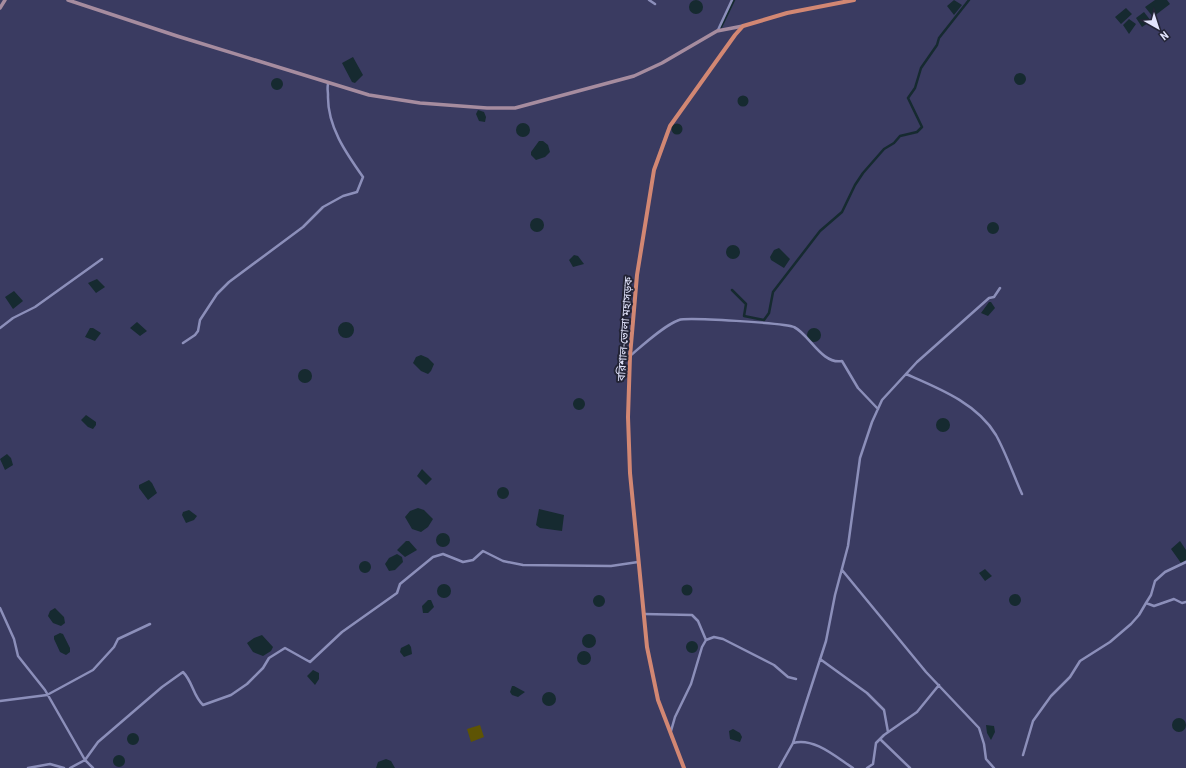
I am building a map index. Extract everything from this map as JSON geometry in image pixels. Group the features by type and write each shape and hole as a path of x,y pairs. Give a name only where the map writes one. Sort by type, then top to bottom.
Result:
{"highway":[{"path":"743,26 787,12 852,0"},
{"name":"বরিশাল-ভোলা মহাসড়ক","path":"684,768 658,700 646,647 630,473 628,417 630,356 637,275 654,170 670,126 743,26"}],"main road":[{"path":"0,8 5,0"},
{"path":"68,0 328,84 369,95 457,106 515,108 634,76 662,63 717,31 743,26"}],"street":[{"path":"649,0 652,4 655,4"},
{"path":"717,31 732,0"},
{"path":"183,343 195,335 198,331 200,320 225,285 302,226 323,207 343,196 357,192 360,187 363,177 342,147 334,126 327,100 328,84"},
{"path":"0,328 13,318 35,307 102,260"},
{"path":"779,768 793,743 826,641 848,546 860,458 882,400 906,374 989,298 994,297 1000,288"},
{"path":"630,356 648,340 679,319 697,318 793,326 812,346 831,360 837,362 842,361 858,388 878,409"},
{"path":"906,374 953,395 982,418 995,434 1022,494"},
{"path":"70,768 85,760 98,742 117,728 153,695 183,672 189,678 197,700 203,705 231,696 247,684 264,668 269,658 285,648 310,662 315,655 342,632 397,593 400,584 434,556 443,554 463,562 473,560 483,551 503,561 523,565 611,566 638,562"},
{"path":"1023,755 1033,721 1051,696 1070,677 1080,661 1110,642 1131,624 1139,615 1151,595 1155,581 1165,572 1186,562"},
{"path":"842,569 939,685 979,728 984,744 986,758 994,768"},
{"path":"1146,603 1154,606 1174,599 1182,603 1186,602"},
{"path":"0,608 14,639 18,656 47,694 85,760 93,768"},
{"path":"643,614 692,615 698,621 706,640"},
{"path":"0,701 47,694 93,670 114,647 118,639 150,624"},
{"path":"671,732 675,717 691,684 702,647 706,640 714,637 723,639 774,666 788,677 796,679"},
{"path":"820,658 861,689 884,710 888,732"},
{"path":"867,768 873,764 876,743 888,732 917,712 939,685"},
{"path":"880,739 910,768"},
{"path":"793,743 801,741 818,746 853,768"},
{"path":"28,768 50,764 64,768"}],"shaded area":[{"path":"480,725 484,737 471,742 467,729"}],"water":[{"path":"696,0 701,2 703,7 701,12 696,14 691,12 689,7 691,2"},
{"path":"954,0 962,5 954,15 947,6"},
{"path":"1155,0 1167,0 1170,4 1153,17 1145,7"},
{"path":"1126,8 1132,14 1121,24 1115,17"},
{"path":"1144,12 1151,21 1142,27 1136,18"},
{"path":"1129,19 1136,24 1129,34 1123,25"},
{"path":"353,57 363,75 355,83 352,82 342,63"},
{"path":"1018,73 1022,73 1026,79 1022,85 1018,85 1014,81 1014,77"},
{"path":"275,78 279,78 283,84 279,90 275,90 271,86 271,82"},
{"path":"743,95 747,97 749,101 747,105 743,107 739,105 737,101 739,97"},
{"path":"478,110 484,112 486,117 485,122 479,121 476,114"},
{"path":"520,123 526,123 530,127 530,133 526,137 520,137 516,133 516,127"},
{"path":"677,123 681,125 683,129 681,133 677,135 673,133 671,129 673,125"},
{"path":"539,141 543,141 548,145 550,152 545,157 536,160 531,155 531,152"},
{"path":"534,218 540,218 544,222 544,228 540,232 534,232 530,228 530,222"},
{"path":"993,222 997,224 999,228 997,232 993,234 989,232 987,228 989,224"},
{"path":"733,245 738,247 740,252 738,257 733,259 728,257 726,252 728,247"},
{"path":"779,248 790,259 784,268 771,260 770,257 774,250"},
{"path":"574,255 578,256 584,264 573,267 569,260"},
{"path":"97,279 105,287 96,293 88,283"},
{"path":"14,291 23,301 13,309 5,297"},
{"path":"989,302 991,302 995,308 988,316 981,313"},
{"path":"137,322 147,331 140,336 130,328"},
{"path":"346,322 352,324 354,330 352,336 346,338 340,336 338,330 340,324"},
{"path":"90,328 93,328 101,333 95,341 85,337"},
{"path":"814,328 819,330 821,335 819,340 814,342 809,340 807,335 809,330"},
{"path":"421,355 428,358 434,364 428,374 421,371 413,363 416,357"},
{"path":"305,369 310,371 312,376 310,381 305,383 300,381 298,376 300,371"},
{"path":"579,398 583,400 585,404 583,408 579,410 575,408 573,404 575,400"},
{"path":"86,415 96,422 93,429 88,427 81,420"},
{"path":"940,418 946,418 950,422 950,428 946,432 940,432 936,428 936,422"},
{"path":"7,454 11,458 13,465 5,470 0,459"},
{"path":"422,469 432,479 426,485 417,476"},
{"path":"149,480 157,493 148,500 139,488 139,485"},
{"path":"501,487 505,487 509,493 505,499 501,499 497,495 497,491"},
{"path":"418,508 424,510 433,519 428,527 421,532 412,529 405,517 410,511"},
{"path":"539,509 564,515 562,531 540,528 536,525"},
{"path":"189,510 197,516 194,520 186,523 182,515 183,512"},
{"path":"443,533 448,535 450,540 448,545 443,547 438,545 436,540 438,535"},
{"path":"406,541 409,541 417,550 405,557 397,550"},
{"path":"1180,541 1186,550 1186,560 1181,563 1171,549"},
{"path":"397,554 402,557 403,562 395,570 389,571 385,564 389,558"},
{"path":"367,561 370,562 370,572 363,573 360,572 359,565 360,562"},
{"path":"985,569 992,576 985,581 979,573"},
{"path":"444,584 449,586 451,591 449,596 444,598 439,596 437,591 439,586"},
{"path":"687,584 691,586 693,590 691,594 687,596 683,594 681,590 683,586"},
{"path":"1013,594 1017,594 1021,600 1017,606 1013,606 1009,602 1009,598"},
{"path":"599,595 603,597 605,601 603,605 599,607 595,605 593,601 595,597"},
{"path":"428,600 431,600 434,607 428,613 423,613 422,606"},
{"path":"55,608 64,617 65,623 61,626 53,623 48,616 50,611"},
{"path":"60,633 63,634 70,648 70,652 66,655 60,652 54,639 54,636"},
{"path":"589,634 594,636 596,641 594,646 589,648 584,646 582,641 584,636"},
{"path":"262,635 273,647 271,651 263,656 253,652 247,643"},
{"path":"690,641 694,641 698,647 694,653 690,653 686,649 686,645"},
{"path":"409,644 412,654 404,657 400,652 401,648"},
{"path":"581,651 587,651 591,655 591,661 587,665 581,665 577,661 577,655"},
{"path":"313,670 319,673 319,679 315,685 307,676"},
{"path":"512,686 525,692 518,697 512,695 510,692"},
{"path":"546,692 552,692 556,696 556,702 552,706 546,706 542,702 542,696"},
{"path":"1179,718 1184,720 1186,725 1184,730 1179,732 1174,730 1172,725 1174,720"},
{"path":"986,725 994,726 995,732 991,740 987,733"},
{"path":"733,729 740,733 742,737 740,742 730,739 729,731"},
{"path":"133,733 137,735 139,739 137,743 133,745 129,743 127,739 129,735"},
{"path":"119,755 123,757 125,761 123,765 119,767 115,765 113,761 115,757"},
{"path":"386,759 391,761 395,768 376,768 378,762"}],"waterway":[{"path":"721,27 734,0"},
{"path":"732,290 746,304 744,316 764,320 769,313 773,292 820,231 842,212 855,185 863,173 884,149 894,143 900,136 917,132 922,127 908,98 915,88 921,68 937,45 939,38 969,0"}]}
